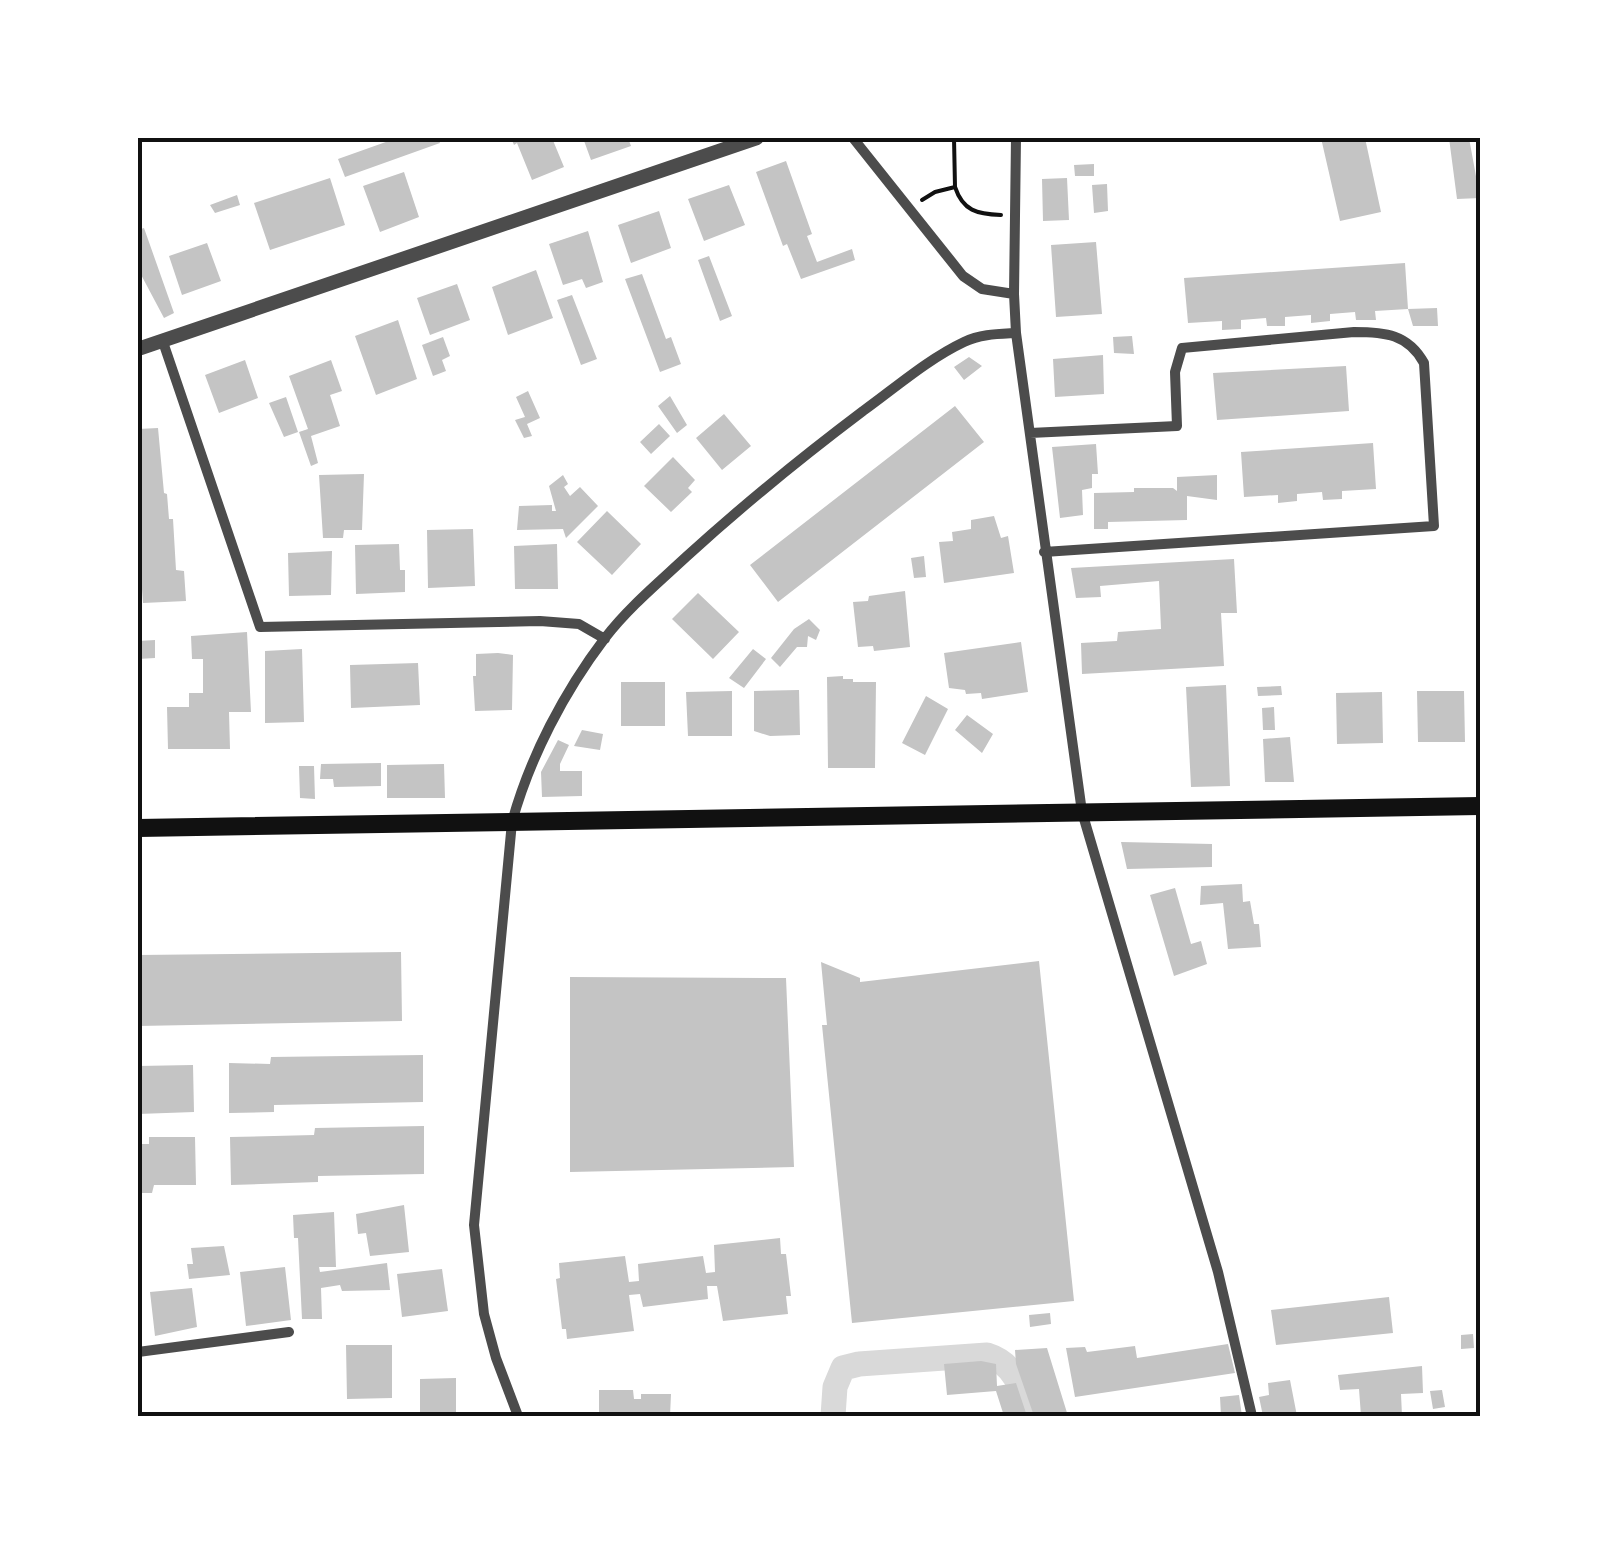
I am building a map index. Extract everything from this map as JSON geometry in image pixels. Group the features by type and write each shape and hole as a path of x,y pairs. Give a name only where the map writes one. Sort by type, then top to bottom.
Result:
{"main road":[{"path":"138,828 1480,806"}],"street":[{"path":"138,349 757,138"},
{"path":"853,138 962,276 982,289 1014,294"},
{"path":"1016,138 1016,333 1082,812 1218,1272 1252,1416"},
{"path":"1030,432 1176,426 1175,372 1182,348 1380,332 1401,337 1417,350 1424,363 1434,526 1044,552"},
{"path":"518,1416 484,1314 474,1225 512,822 548,732 605,638 638,602 761,491 960,343 986,335 1016,333"},
{"path":"163,342 260,627 540,621 578,624 605,638"},
{"path":"138,1352 289,1332"}],"path":[{"path":"954,138 955,187 963,206 972,211 1001,214"},
{"path":"928,196 955,187"}],"building":[{"path":"397,138 438,138 440,143 345,177 338,159"},
{"path":"511,138 552,138 564,167 532,180 517,143 514,145"},
{"path":"583,138 628,138 631,146 591,160"},
{"path":"1321,138 1365,138 1381,212 1340,221"},
{"path":"1449,138 1469,138 1480,198 1457,199"},
{"path":"786,161 812,234 807,236 817,262 852,249 855,260 801,279 787,244 783,246 756,172"},
{"path":"1094,164 1094,176 1075,176 1074,165"},
{"path":"404,172 419,217 380,232 363,186"},
{"path":"330,178 345,225 270,250 254,203"},
{"path":"1067,178 1069,220 1043,221 1042,179"},
{"path":"1107,184 1108,211 1094,213 1092,185"},
{"path":"729,185 745,225 704,241 688,199"},
{"path":"237,195 240,205 215,213 210,205"},
{"path":"659,211 671,248 631,263 618,225"},
{"path":"144,228 174,313 164,318 138,269 138,230"},
{"path":"588,231 603,282 586,288 582,279 563,285 549,244"},
{"path":"1096,242 1102,314 1056,317 1051,245"},
{"path":"207,243 221,281 182,295 169,256"},
{"path":"709,256 732,316 720,321 698,260"},
{"path":"1405,263 1408,309 1375,311 1376,320 1356,320 1355,312 1330,314 1330,321 1311,323 1311,315 1285,317 1285,326 1267,326 1266,318 1241,320 1241,329 1222,330 1222,321 1188,323 1184,278"},
{"path":"536,270 553,318 508,335 492,287"},
{"path":"642,274 666,339 671,337 681,364 660,372 625,279"},
{"path":"457,284 470,320 430,335 417,298"},
{"path":"572,295 597,359 581,365 557,300"},
{"path":"1437,308 1438,326 1413,326 1408,309"},
{"path":"398,320 417,379 376,395 355,336"},
{"path":"1132,336 1134,354 1114,353 1113,337"},
{"path":"443,337 450,356 442,360 446,371 433,376 422,345"},
{"path":"1103,355 1104,394 1055,397 1053,359"},
{"path":"969,357 982,366 964,380 954,367"},
{"path":"245,360 258,398 219,413 205,375"},
{"path":"331,360 342,391 330,395 340,426 311,436 318,463 311,466 299,432 308,429 289,376"},
{"path":"1346,366 1349,411 1217,420 1213,373"},
{"path":"528,391 540,418 527,424 532,436 524,438 515,420 525,417 516,397"},
{"path":"670,396 687,425 677,433 658,406"},
{"path":"286,397 298,432 284,437 269,403"},
{"path":"955,406 984,442 778,602 750,565"},
{"path":"724,414 751,446 722,470 696,438"},
{"path":"659,424 670,436 651,454 640,442"},
{"path":"158,428 164,493 169,519 173,519 176,570 184,571 186,601 143,603 138,572 138,429"},
{"path":"1373,443 1376,489 1342,491 1342,499 1323,500 1322,492 1297,494 1297,501 1278,503 1278,495 1244,497 1241,452"},
{"path":"1096,444 1098,474 1092,474 1092,488 1082,490 1083,515 1060,518 1052,447"},
{"path":"673,457 695,480 688,488 692,492 671,512 644,486"},
{"path":"364,474 362,530 344,530 343,538 323,538 319,475"},
{"path":"563,475 570,496 580,487 598,506 566,538 563,529 517,530 519,506 552,505 552,511 556,511 549,486"},
{"path":"1217,475 1217,500 1187,496 1187,520 1108,522 1108,529 1094,529 1094,493 1134,492 1134,488 1177,491 1177,477"},
{"path":"607,511 641,544 612,575 577,542"},
{"path":"994,516 1001,538 1008,536 1014,573 944,583 939,542 953,541 952,532 971,529 971,520"},
{"path":"473,529 475,586 428,588 427,530"},
{"path":"399,544 405,592 356,594 355,545"},
{"path":"557,544 558,589 515,589 514,546"},
{"path":"332,551 331,595 289,596 288,553"},
{"path":"924,556 926,577 914,578 911,558"},
{"path":"1234,559 1237,613 1221,613 1224,666 1082,674 1081,643 1117,641 1118,632 1161,629 1159,581 1100,586 1101,597 1076,598 1071,568"},
{"path":"905,591 910,647 874,651 873,646 858,647 853,602"},
{"path":"698,593 739,632 713,659 672,619"},
{"path":"809,619 820,630 816,640 808,636 807,647 797,647 780,667 771,658 794,629"},
{"path":"247,632 251,712 229,712 230,749 168,749 167,707 189,707 189,693 203,693 203,659 192,659 191,636"},
{"path":"155,640 155,658 138,659 138,641"},
{"path":"1021,642 1028,692 982,699 981,693 966,694 965,690 949,688 944,653"},
{"path":"302,649 304,722 265,723 265,651"},
{"path":"753,649 766,659 744,688 729,678"},
{"path":"476,654 513,655 512,710 475,711"},
{"path":"418,663 420,705 351,708 350,665"},
{"path":"843,676 853,682 876,682 875,768 828,768 827,677"},
{"path":"621,682 665,682 665,726 621,726"},
{"path":"1226,685 1230,786 1191,787 1186,687"},
{"path":"1281,686 1282,695 1258,696 1257,687"},
{"path":"799,690 800,735 770,736 754,731 754,691"},
{"path":"732,691 732,736 688,736 686,692"},
{"path":"1417,691 1464,691 1465,742 1418,742"},
{"path":"1382,692 1383,743 1337,744 1336,693"},
{"path":"926,696 948,709 925,755 902,743"},
{"path":"1274,707 1275,730 1263,730 1262,708"},
{"path":"967,715 993,734 982,753 955,730"},
{"path":"582,730 603,734 600,750 574,746"},
{"path":"1290,737 1294,782 1265,782 1263,739"},
{"path":"558,740 569,745 560,771 582,771 582,796 542,797 541,772"},
{"path":"381,763 381,786 334,787 333,779 320,779 321,764"},
{"path":"444,764 445,798 387,798 387,765"},
{"path":"299,766 314,766 315,799 300,798"},
{"path":"1121,842 1212,844 1212,867 1127,869"},
{"path":"1242,884 1243,902 1250,901 1254,924 1259,924 1261,947 1228,949 1223,903 1200,905 1201,886"},
{"path":"1175,888 1191,944 1201,941 1207,964 1174,976 1150,895"},
{"path":"401,952 402,1021 138,1026 138,955"},
{"path":"1039,961 1074,1301 852,1323 822,1025 827,1025 821,962 860,978 860,982"},
{"path":"570,977 786,978 794,1167 570,1172"},
{"path":"423,1055 423,1102 274,1105 274,1112 229,1113 229,1063 270,1064 271,1057"},
{"path":"193,1065 194,1112 138,1114 138,1066"},
{"path":"424,1126 424,1174 318,1176 318,1182 231,1185 230,1137 314,1135 315,1128"},
{"path":"149,1137 195,1137 196,1185 154,1185 152,1193 138,1193 138,1144 149,1144"},
{"path":"404,1205 409,1252 370,1256 366,1233 358,1234 356,1214"},
{"path":"334,1212 336,1267 319,1267 320,1272 387,1263 390,1290 342,1291 340,1285 321,1288 322,1319 302,1319 293,1215"},
{"path":"780,1238 791,1296 786,1296 788,1314 723,1321 717,1286 707,1286 708,1299 643,1307 640,1294 629,1295 634,1331 567,1339 566,1329 562,1329 556,1279 560,1278 559,1263 625,1256 629,1282 639,1281 638,1264 703,1256 706,1273 715,1272 714,1245"},
{"path":"224,1246 230,1275 189,1279 187,1264 193,1264 191,1248"},
{"path":"285,1267 291,1320 246,1326 240,1272"},
{"path":"442,1269 448,1311 402,1317 397,1274"},
{"path":"192,1288 197,1327 155,1336 150,1292"},
{"path":"1389,1297 1393,1333 1276,1345 1271,1310"},
{"path":"1050,1313 1051,1324 1030,1327 1029,1315"},
{"path":"1473,1334 1474,1348 1461,1349 1461,1335"},
{"path":"1228,1344 1235,1373 1075,1397 1066,1348 1085,1347 1087,1352 1135,1346 1137,1358"},
{"path":"346,1345 392,1345 392,1398 347,1399"},
{"path":"1047,1348 1068,1416 1034,1416 1016,1364 1015,1350"},
{"path":"944,1364 996,1364 997,1386 1016,1383 1026,1413 1004,1416 996,1391 947,1395"},
{"path":"1422,1366 1423,1393 1401,1394 1402,1416 1361,1416 1359,1389 1340,1390 1338,1375"},
{"path":"456,1378 456,1416 420,1416 420,1379"},
{"path":"1290,1380 1297,1416 1263,1416 1259,1397 1269,1395 1268,1383"},
{"path":"599,1390 633,1390 634,1399 641,1399 641,1394 671,1394 670,1416 599,1416"},
{"path":"1442,1390 1445,1407 1433,1409 1430,1391"},
{"path":"1239,1395 1242,1416 1221,1416 1220,1397"}],"waterway":[{"path":"833,1416 835,1387 843,1368 987,1355 1011,1371 1029,1416"}]}
